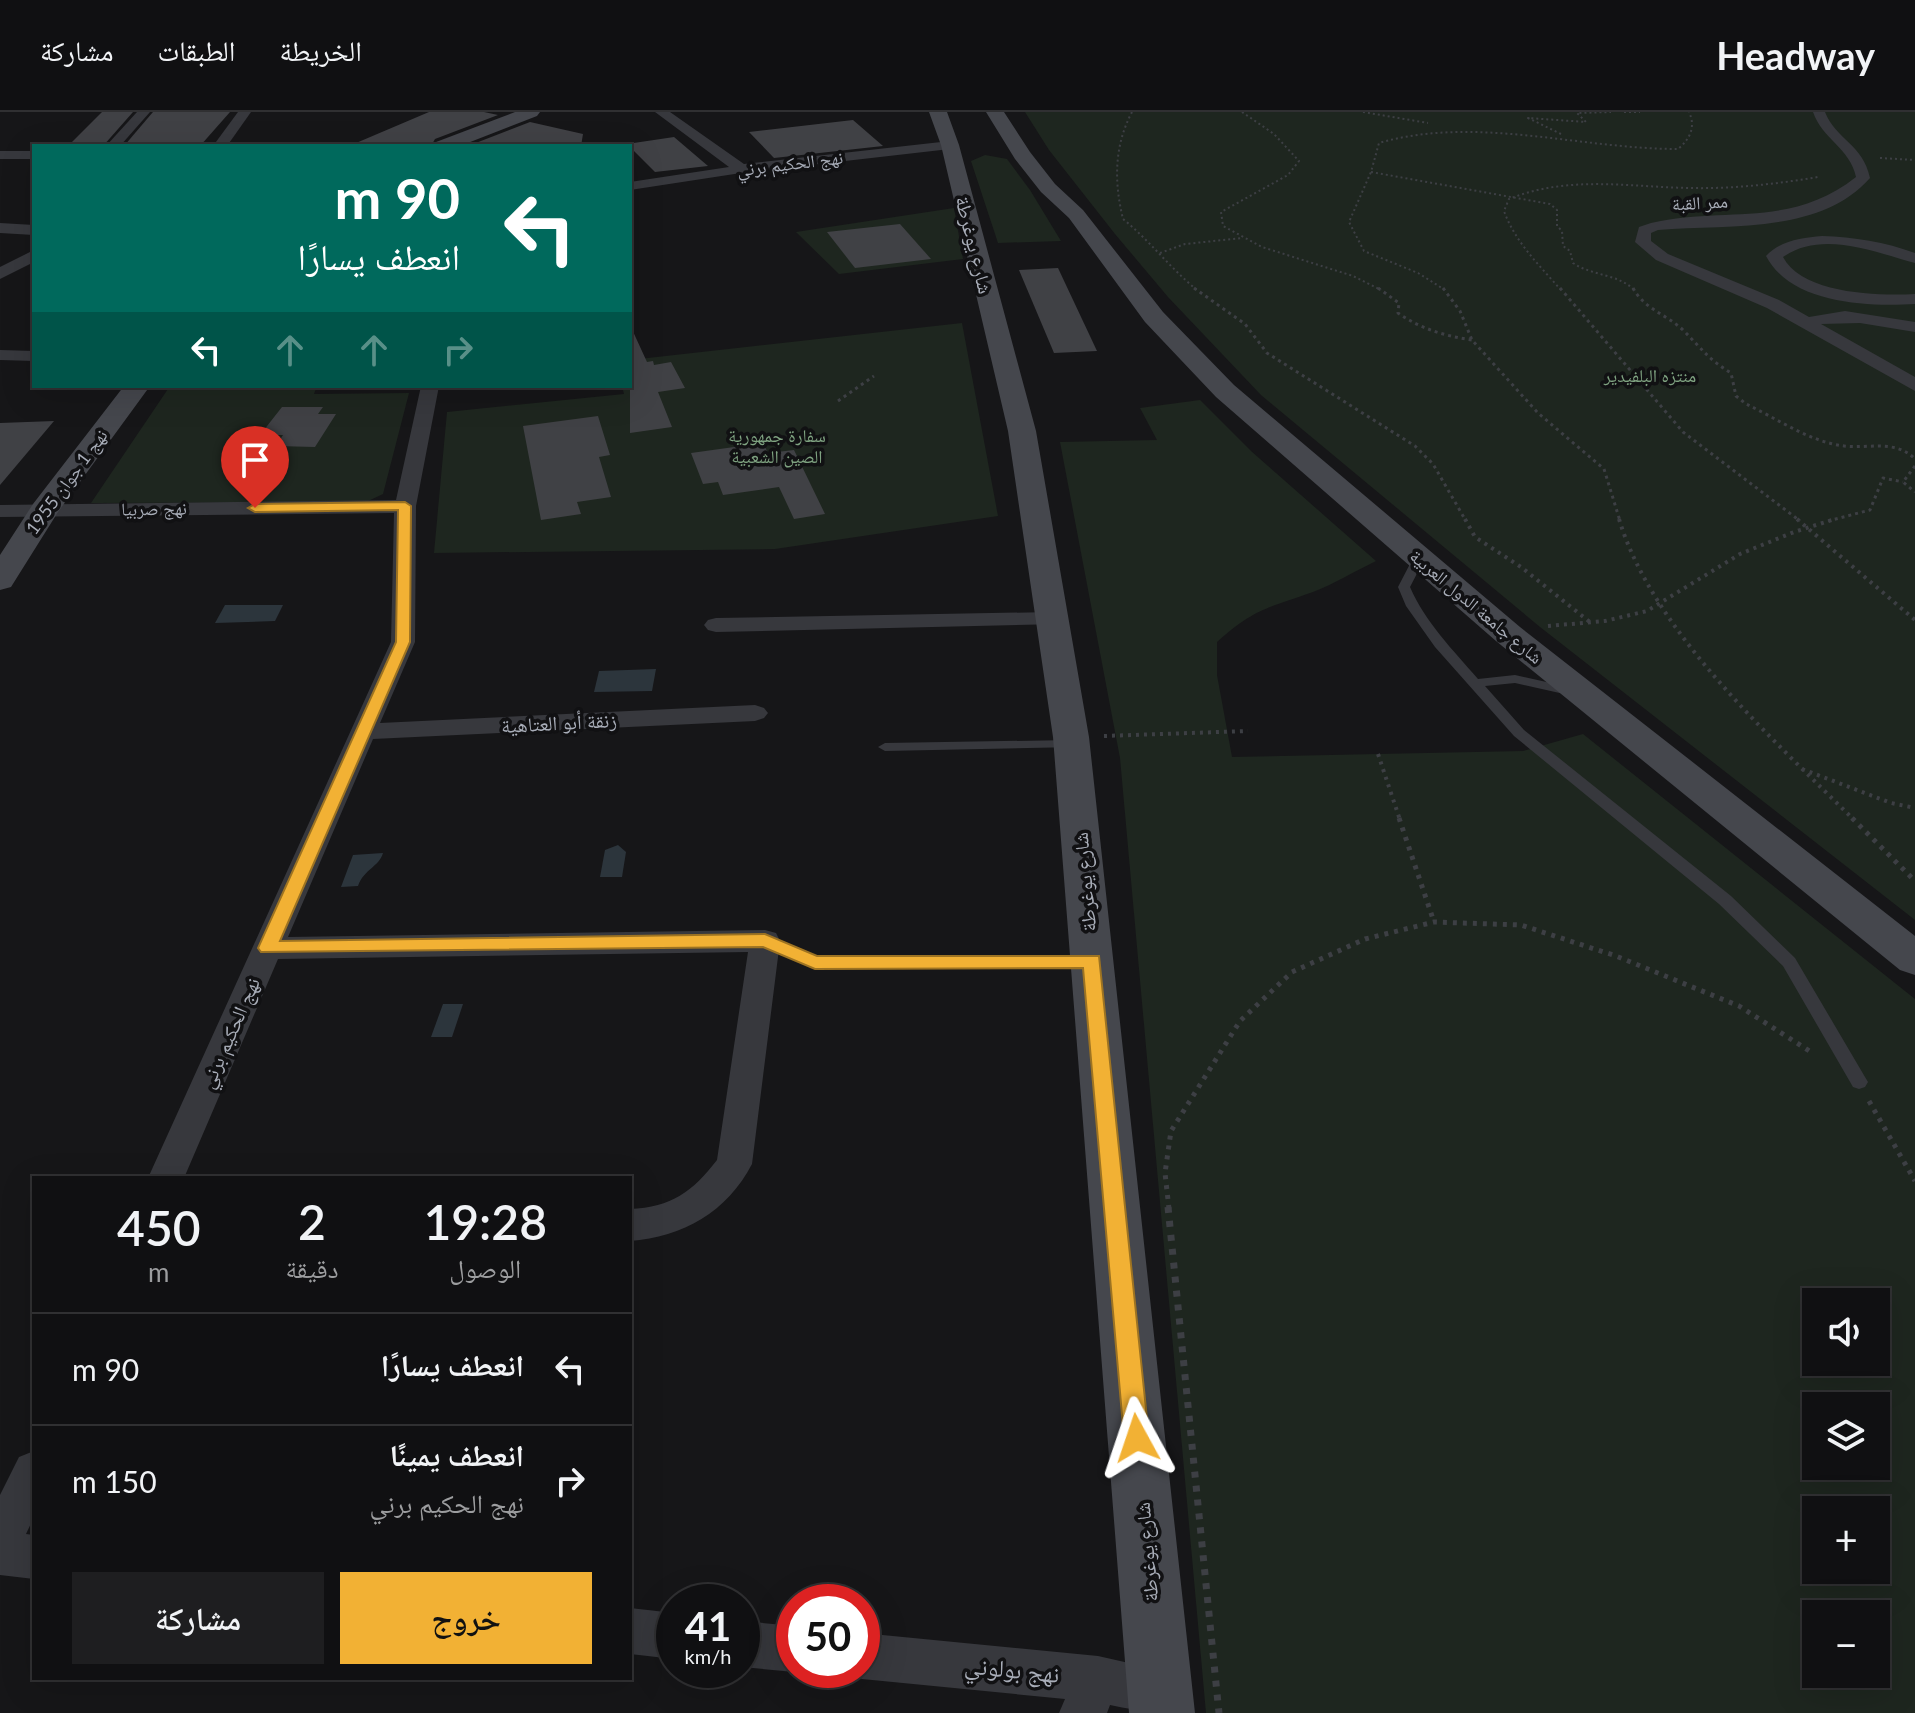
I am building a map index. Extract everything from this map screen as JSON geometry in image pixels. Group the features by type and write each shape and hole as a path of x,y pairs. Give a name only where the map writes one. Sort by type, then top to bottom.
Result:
{"street":[{"path":"115,144 144,112"},
{"path":"221,144 245,112"},
{"path":"448,144 531,112"},
{"path":"661,112 695,133 741,169"},
{"name":"شارع جامعة الدول العربية","path":"995,112 1001,141 1026,147 1042,160 1076,214 1154,317 1225,391 1418,560 1579,693 1915,959"},
{"name":"شارع جامعة الدول العربية","path":"1014,112 1026,147 1048,188 1076,214"},
{"path":"1819,112 1824,124 1859,157 1863,178"},
{"path":"956,129 1001,141"},
{"name":"نهج الحكيم برني","path":"632,186 956,129"},
{"name":"شارع يوغرطة","path":"956,129 1022,431 1072,744 1161,1703"},
{"path":"0,155 32,155"},
{"name":"ممر القبة","path":"1863,178 1842,196 1793,212 1734,221 1675,223 1644,230 1643,242 1662,257 1773,304 1915,385"},
{"path":"0,228 32,230"},
{"path":"1915,258 1848,242 1798,243 1782,248 1774,256 1776,265 1808,285 1856,297 1915,299"},
{"path":"0,274 32,256"},
{"path":"1773,304 1808,285"},
{"path":"1809,324 1814,319 1844,317 1915,327"},
{"path":"0,355 32,356"},
{"name":"نهج 1 جوان 1955","path":"0,580 44,510 136,388"},
{"name":"نهج الحكيم برني","path":"167,1176 403,642 405,506 430,388"},
{"name":"نهج صربيا","path":"0,511 405,506"},
{"path":"716,625 1052,619"},
{"name":"زنقة أبو العتاهية","path":"363,732 755,713"},
{"path":"268,948 765,941 734,1164 713,1193 686,1214 648,1225 632,1225"},
{"path":"0,1542 32,1475"},
{"path":"0,1553 32,1557"},
{"path":"632,1631 656,1634"},
{"name":"نهج بولوني","path":"880,1659 1090,1696 1161,1703"}],"lane":[{"path":"1418,560 1404,587 1412,606 1440,644 1519,733 1725,900 1789,962 1859,1082"},
{"path":"1476,683 1515,679 1579,693"},
{"path":"885,747 1072,744"},
{"path":"765,941 815,963 1092,961"}],"path":[{"path":"1132,112 1117,158 1118,204 1123,219 1151,242 1195,289 1245,324 1267,353 1415,446 1433,464 1475,537 1521,567 1591,623 1612,622 1661,604 1719,565 1805,525 1870,510 1883,478 1903,482 1915,492"},
{"path":"1242,112 1259,119 1276,138 1294,150 1299,161 1288,175 1221,212 1223,226 1265,248 1352,274 1381,288 1399,303 1398,313 1415,326 1440,336 1472,340"},
{"path":"1363,112 1436,124 1409,128"},
{"path":"1572,138 1528,118 1586,122 1577,113 1611,112"},
{"path":"1624,112 1640,112"},
{"path":"1504,126 1629,147 1678,149 1692,131 1694,121 1689,112"},
{"path":"1400,130 1379,143 1371,172 1349,222 1364,251 1410,269 1443,288 1460,310 1464,327 1472,340 1538,413 1604,469 1625,539 1661,604 1725,691 1915,881"},
{"path":"1859,157 1915,160"},
{"path":"1371,172 1550,204 1557,210 1557,226 1564,237 1561,241 1570,251 1573,263 1582,269 1625,282 1633,288 1640,301 1681,328 1708,359 1731,373 1736,396 1746,404 1825,442 1845,446 1886,445 1908,452 1915,459"},
{"path":"1863,178 1829,175 1732,187 1567,184 1531,189 1512,197 1504,211 1509,225 1529,254 1683,432 1805,525 1915,620"},
{"path":"1160,253 1185,244 1244,238"},
{"path":"838,401 874,376"},
{"path":"1903,482 1915,466"},
{"path":"1143,736 1248,731"},
{"path":"1378,754 1434,922"},
{"path":"1798,767 1891,803 1915,808"},
{"path":"1219,1713 1165,1173 1171,1131 1240,1021 1292,972 1365,939 1434,922 1521,925 1616,956 1739,1006 1859,1082 1915,1181"}],"green space":[{"name":"منتزه البلفيدير","path":"1025,112 1915,112 1915,920 1540,627 1261,395 1168,297 1115,234 1049,150"},
{"path":"985,155 1007,159 1061,241 998,243 971,161"},
{"path":"954,208 963,259 839,274 796,232"},
{"name":"سفارة جمهورية الصين الشعبية","path":"962,323 998,516 775,549 434,553 447,412 624,394 622,388 632,388 632,360"},
{"path":"169,388 316,388 314,394 409,393 383,494 366,502 91,503"},
{"path":"1200,400 1251,451 1376,561 1321,589 1262,610 1217,642 1217,675 1232,757 1523,751 1583,734 1915,999 1915,1713 1206,1713 1120,758 1060,442 1157,440 1140,408"}],"shaded area":[{"path":"225,605 283,605 275,621 215,623"},
{"path":"656,669 652,691 594,692 599,671"},
{"path":"618,845 626,852 622,877 600,877 605,850"},
{"path":"383,853 358,886 341,887 353,855"},
{"path":"443,1004 463,1004 452,1037 431,1037"}],"building":[{"path":"102,112 133,112 105,144 70,144"},
{"path":"153,112 230,112 202,144 126,144"},
{"path":"429,112 498,115 435,139 432,144 354,144"},
{"path":"853,120 883,146 774,158 749,132"},
{"path":"530,122 583,134 581,144 473,144"},
{"path":"674,137 708,166 655,172 632,149 632,144 627,144"},
{"path":"900,224 931,259 855,268 827,232"},
{"path":"1058,268 1097,351 1054,353 1019,270"},
{"path":"632,329 647,362 653,361 654,365 671,362 685,388 658,392 672,427 630,433"},
{"path":"282,407 323,407 318,414 336,414 315,447 276,446 283,435 260,435"},
{"path":"598,416 610,455 599,457 611,497 577,502 581,514 541,520 523,426"},
{"path":"54,421 0,485 0,423"},
{"path":"763,443 768,453 794,450 825,514 794,519 779,487 723,495 718,482 703,484 691,453"}],"route":[{"path":"255,508 405,506 403,642 268,948 765,941 815,963 1092,961 1137,1438"}]}
